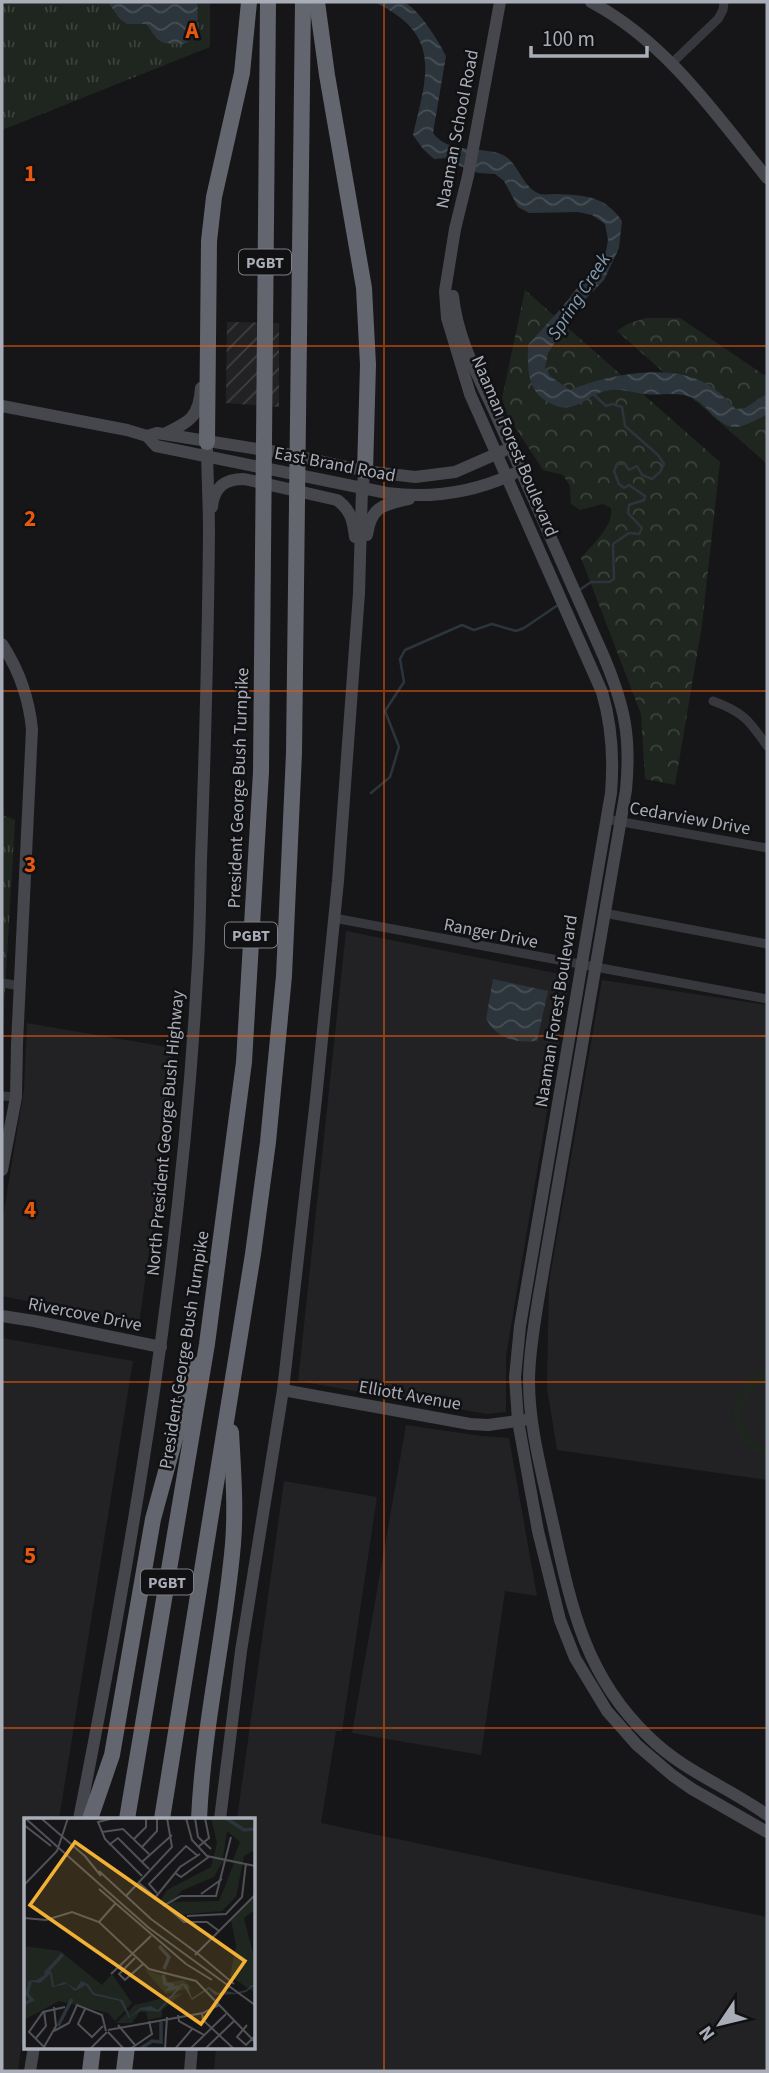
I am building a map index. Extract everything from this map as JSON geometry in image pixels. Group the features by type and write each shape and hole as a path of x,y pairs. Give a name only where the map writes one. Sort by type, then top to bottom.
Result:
{"highway":[{"path":"207,449 209,241 214,197 242,73 249,2"},
{"name":"President George Bush Turnpike","path":"127,1818 207,1344 244,1062 261,772 268,2"},
{"name":"PGBT","path":"162,1818 265,1161 284,966 293,809 303,2"},
{"path":"317,2 364,288 369,365 365,471"},
{"path":"90,1818 112,1755 158,1500 194,1367 207,1344"},
{"path":"199,1818 201,1776 233,1542 234,1483 229,1403"},
{"path":"90,2071 93,2048"},
{"path":"124,2071 127,2048"}],"main road":[{"name":"Naaman School Road","path":"450,264 500,2"},
{"path":"591,2 619,18 672,63 767,178"},
{"name":"Naaman Forest Boulevard","path":"450,264 454,307 463,345 520,471 580,639 602,692 613,739 613,772 587,967 532,1297 516,1355 538,1531 560,1620 584,1675 607,1711 637,1745 672,1775 767,1832"},
{"name":"Naaman Forest Boulevard","path":"450,264 445,291 447,318 470,394 506,477 593,632 616,687 628,736 629,755 620,822 604,913 587,967"},
{"path":"164,434 185,425 194,416 200,402 201,382 208,369"},
{"name":"East Brand Road","path":"2,406 127,430 147,436 156,446 283,453 365,471 415,477 440,475 470,466 510,447"},
{"name":"East Brand Road","path":"147,436 164,434 207,449 362,489 416,497 461,492 520,471"},
{"name":"North President George Bush Highway","path":"79,1818 106,1686 161,1347 177,1214 198,976 206,711 209,533 207,449"},
{"path":"219,1818 241,1651 283,1390 334,918 359,593 362,489 365,471"},
{"path":"209,533 215,493 222,484 232,479 244,479 337,500 347,507 352,518 356,545 355,582 359,593"},
{"path":"359,593 363,587 369,520 375,510 382,506 416,497"},
{"path":"2,644 24,689 32,729 16,1097 2,1170"},
{"path":"602,692 616,687"},
{"name":"Rivercove Drive","path":"2,1316 161,1347"},
{"name":"Elliott Avenue","path":"283,1390 470,1424 488,1425 524,1419"},
{"name":"Naaman Forest Boulevard","path":"524,1419 572,1609 583,1642 617,1703 663,1751 767,1815"},
{"path":"538,1531 559,1549"},
{"path":"30,2071 34,2048"},
{"path":"34,2048 37,2071"},
{"path":"190,2071 192,2048"}],"street":[{"path":"672,63 716,21 723,10 724,2"},
{"path":"713,701 736,709 747,719 767,747"},
{"name":"Cedarview Drive","path":"606,819 767,848"},
{"path":"604,913 767,944"},
{"name":"Ranger Drive","path":"334,918 767,999"},
{"path":"2,983 20,986"},
{"path":"2,1096 16,1097"}],"shaded area":[{"path":"227,322 279,323 279,407 226,403"},
{"path":"346,931 570,976 506,1356 506,1412 487,1414 298,1381"},
{"path":"602,980 767,1005 767,1480 557,1450 547,1388 549,1282"},
{"path":"27,1023 173,1048 167,1124 139,1324 2,1296 2,1223 24,1089"},
{"path":"2,1338 133,1361 59,1818 24,1818 24,2029 18,2071 2,2071"},
{"path":"406,1425 509,1438 537,1596 505,1591 481,1755 352,1733"},
{"path":"284,1481 377,1497 342,1731 336,1731 321,1823 767,1917 767,2071 214,2071 216,2048 256,2048 256,1818 237,1818"}],"green space":[{"path":"2,2 210,2 210,47 2,130"},
{"path":"525,290 720,462 702,625 675,785 645,779 641,714 581,558 606,528 611,508 603,504 580,510 571,504 570,486 563,475 543,470 508,416 502,398"},
{"path":"646,318 680,318 767,377 767,464 617,331 627,324"},
{"path":"2,815 15,820 2,1042"},
{"path":"767,1367 767,1378 750,1395 742,1414 747,1432 767,1448 767,1457 749,1446 742,1438 734,1420 734,1410 736,1399 744,1385"}],"water":[{"name":"Spring Creek","path":"400,1 409,5 428,26 446,56 433,133 440,140 456,147 503,155 534,191 594,198 609,206 622,221 619,248 604,280 577,308 548,353 545,367 550,376 570,390 622,375 661,372 680,374 712,387 736,409 745,408 767,394 767,415 737,427 724,424 698,401 681,395 612,390 566,407 541,397 530,377 528,345 606,251 608,240 605,224 592,215 578,212 529,213 518,207 504,181 495,174 478,173 452,163 447,158 434,159 423,149 413,135 425,75 425,58 420,42 411,28 396,14 374,2"},
{"path":"108,2 197,2 196,30 184,44 164,43 146,24 127,24 119,18"},
{"path":"493,979 548,991 537,1041 507,1038 496,1031 486,1019"}],"waterway":[{"path":"578,591 591,582 609,582 614,579 613,544 629,533 639,534 642,528 628,513 629,505 644,500 645,496 629,485 624,488 619,484 614,471 617,464 625,464 629,470 637,466 642,475 652,479 664,464 658,455 625,426 622,407 612,404 606,406 592,393"},
{"path":"371,793 390,777 399,747 385,711 404,682 400,659 405,650 462,625 474,630 492,624 516,631 558,605"}]}
